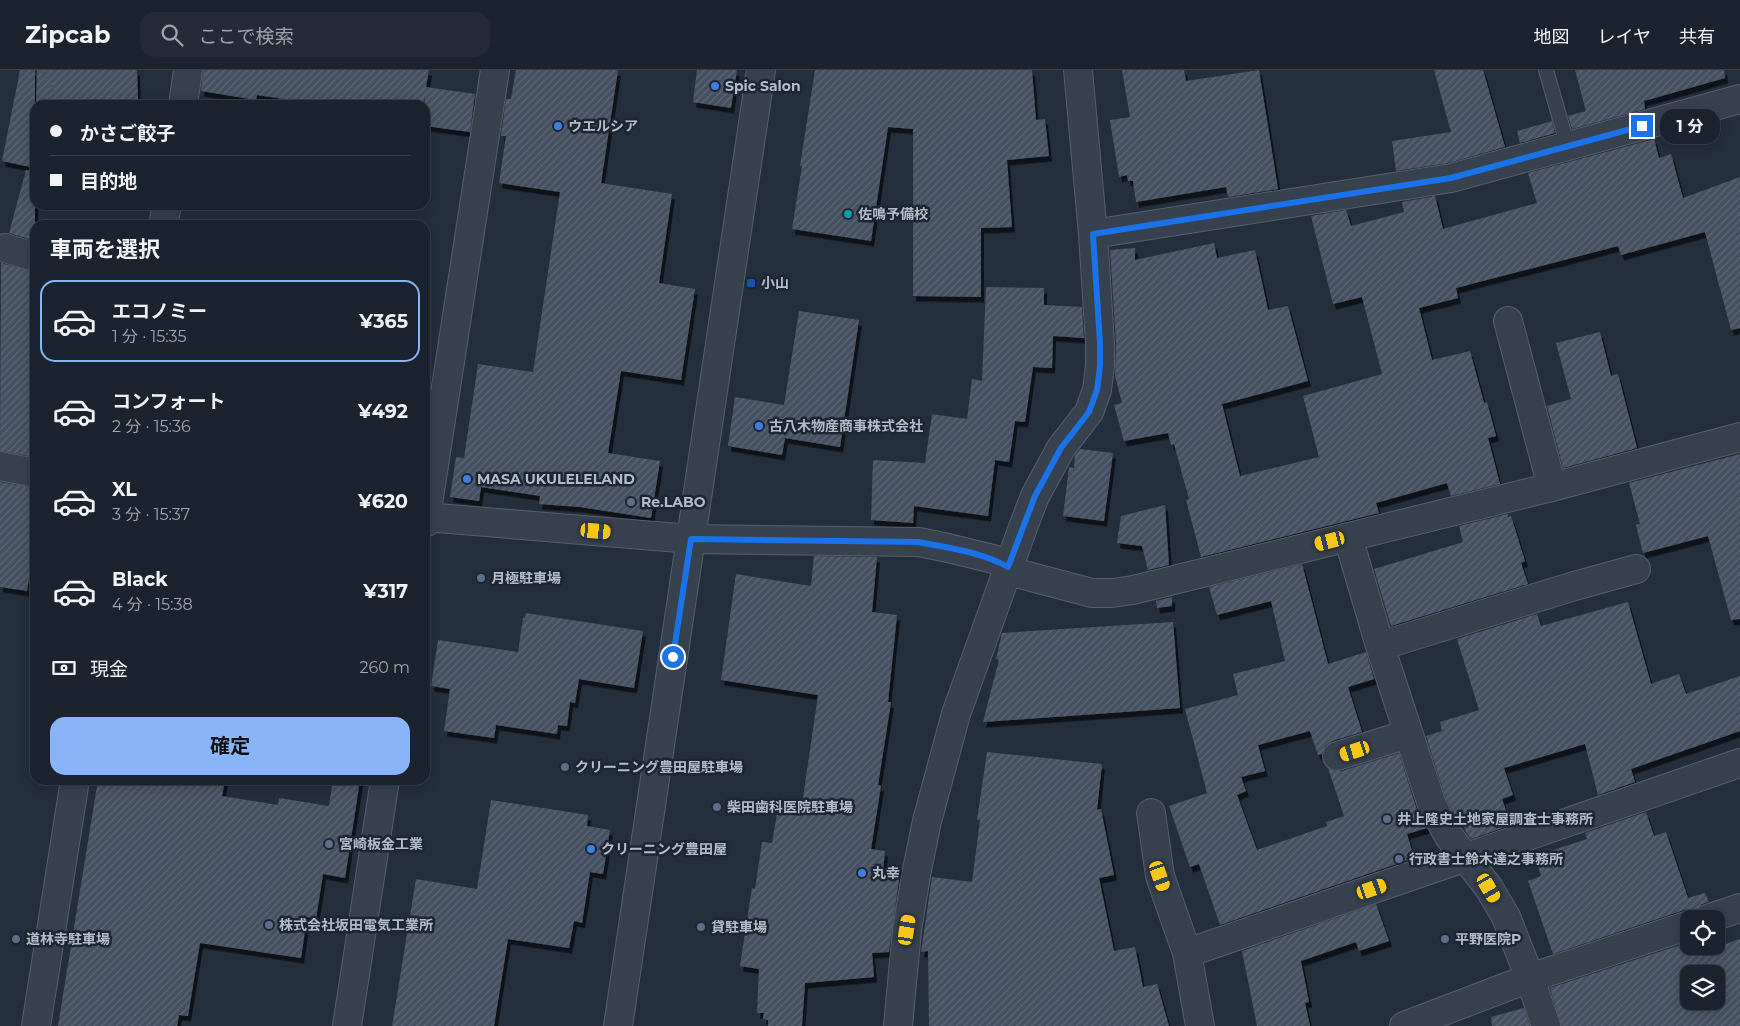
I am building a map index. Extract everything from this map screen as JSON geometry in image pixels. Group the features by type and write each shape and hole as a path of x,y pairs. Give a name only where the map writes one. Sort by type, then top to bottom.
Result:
{"street":[{"path":"183,100 188,70"},
{"path":"430,487 495,70"},
{"path":"618,1026 761,70"},
{"path":"898,1026 907,930 926,821 956,714 1035,496 1061,448 1089,412 1097,390 1100,343 1093,234 1078,70"},
{"path":"1093,234 1451,178 1740,99"},
{"path":"5,248 30,255"},
{"path":"1508,321 1552,487"},
{"path":"430,519 691,539 919,542 997,560 1020,574 1072,588 1092,593 1112,593 1133,590 1552,487 1740,437"},
{"path":"0,466 30,472"},
{"path":"1348,537 1380,646 1432,805 1448,835 1489,888 1506,917 1530,978 1546,1026"},
{"path":"1380,646 1636,569"},
{"path":"1337,756 1408,734"},
{"path":"1187,953 1740,763"},
{"path":"36,1026 74,785"},
{"path":"346,1026 384,785"},
{"path":"1151,813 1160,876 1187,953 1200,1026"},
{"path":"1725,913 1740,908"},
{"path":"1404,1026 1530,978 1680,928"}],"lane":[{"path":"1546,70 1568,146"}],"path":[{"path":"41,70 60,100"}],"building":[{"path":"20,70 35,70 35,100 30,100 30,167 2,161"},
{"path":"37,70 137,70 138,100 36,100"},
{"path":"203,70 429,70 426,87 475,94 470,132 430,127 430,100 425,100 425,96 425,100 290,100 257,95 256,100 201,91"},
{"path":"516,70 618,70 601,183 672,194 659,283 695,289 681,380 621,371 608,453 660,461 651,518 580,507 539,504 540,496 481,487 479,501 450,497 456,457 464,458 478,364 533,372 560,192 499,183 506,136 501,136 506,99 511,99"},
{"name":"Spic Salon","path":"697,70 737,70 731,108 693,102"},
{"path":"815,70 1032,70 1036,120 1045,119 1049,156 1007,160 1012,227 981,228 981,297 913,296 913,129 888,127 871,241 792,229"},
{"path":"1122,70 1184,70 1186,81 1259,70 1278,189 1228,197 1226,187 1136,202 1133,181 1128,181 1127,175 1119,177 1110,120 1130,117"},
{"path":"1434,70 1483,70 1505,147 1448,163 1396,171 1392,141 1451,132"},
{"path":"1575,70 1724,70 1725,78 1644,101 1645,109 1572,129 1568,116 1586,111"},
{"path":"1552,121 1555,133 1520,143 1517,131"},
{"path":"1654,139 1659,158 1671,154 1683,198 1740,177 1740,328 1731,330 1705,232 1621,255 1618,246 1456,288 1458,298 1419,308 1432,360 1470,351 1484,403 1487,402 1496,436 1488,438 1500,484 1451,496 1447,483 1376,503 1379,513 1201,557 1186,500 1189,499 1174,444 1171,445 1168,433 1124,441 1114,405 1122,403 1115,376 1116,342 1110,250 1135,248 1135,260 1214,243 1217,258 1255,250 1268,310 1288,306 1308,381 1222,404 1240,476 1319,457 1303,396 1382,374 1362,297 1333,304 1311,216 1346,210 1351,226 1404,212 1402,202 1435,196 1443,229 1537,203 1528,173"},
{"path":"26,170 30,170 30,210 35,210 35,220 30,220 30,239 9,233"},
{"path":"1,263 30,271 30,456 0,451"},
{"path":"986,287 1044,288 1044,305 1082,307 1084,338 1053,336 1052,368 1033,367 1025,422 1015,421 1009,462 995,460 988,516 914,506 913,523 871,520 873,460 925,463 932,414 967,419 972,379 982,381"},
{"path":"799,311 859,320 840,447 785,438 782,455 728,446 735,397 784,405"},
{"path":"1600,332 1611,376 1618,374 1637,448 1563,468 1547,406 1571,399 1556,343"},
{"path":"1080,449 1113,453 1104,521 1063,516 1069,467 1074,468 1075,455"},
{"path":"1740,454 1740,619 1731,620 1708,536 1643,553 1636,525 1640,524 1629,483"},
{"path":"0,482 30,487 30,572 27,591 0,587"},
{"path":"1165,505 1169,565 1148,570 1142,546 1117,543 1121,516"},
{"path":"1508,514 1508,517 1511,516 1525,561 1521,563 1528,584 1391,626 1374,569 1463,542 1459,526"},
{"path":"814,556 877,557 872,612 897,615 888,702 891,702 878,785 881,786 871,849 885,851 883,871 900,873 889,952 872,953 874,977 805,983 802,1026 768,1026 768,1020 763,1019 764,1013 757,1013 759,969 740,966 752,888 755,889 762,842 772,843 779,802 802,805 818,695 721,680 736,574 811,586"},
{"path":"1302,564 1328,664 1366,652 1374,679 1348,687 1362,732 1332,741 1325,746 1322,754 1318,755 1310,731 1258,745 1265,771 1241,777 1246,791 1237,795 1257,850 1327,826 1326,822 1344,816 1328,768 1334,771 1342,771 1399,753 1417,810 1427,828 1407,834 1414,858 1220,925 1199,864 1190,867 1169,806 1207,793 1185,709 1238,695 1233,674 1285,661 1271,601 1217,615 1209,587"},
{"path":"1172,597 1172,606 1157,608 1156,601"},
{"path":"1628,602 1651,684 1679,674 1686,694 1740,676 1740,731 1631,769 1635,782 1598,795 1585,744 1504,768 1513,795 1502,799 1511,825 1471,839 1466,832 1461,818 1457,819 1446,799 1426,736 1442,731 1440,722 1479,710 1457,639 1537,614 1541,626"},
{"path":"526,613 643,631 634,688 579,679 575,703 570,702 567,726 558,725 557,734 496,725 494,738 444,731 450,689 431,686 438,640 518,652 523,618 525,618"},
{"path":"1173,622 1180,708 983,722 999,660 996,659 1002,633"},
{"path":"987,752 1102,764 1097,810 1101,809 1114,875 1099,878 1114,951 1135,947 1143,987 1157,984 1169,1026 929,1026 928,951 921,952 932,877 972,882 980,820 977,820"},
{"path":"97,785 224,785 222,796 278,805 279,798 329,806 332,785 359,785 345,878 323,874 316,919 307,917 301,958 200,943 188,1016 179,1015 177,1026 58,1026"},
{"path":"491,800 588,815 587,826 610,830 603,874 590,872 582,923 574,921 569,948 508,939 494,1026 392,1026 416,879 477,889"},
{"path":"1646,812 1654,836 1666,832 1688,898 1705,893 1709,902 1702,904 1695,910 1680,910 1553,954 1528,881 1541,876 1535,856 1587,839 1585,833"},
{"path":"1376,904 1389,941 1359,951 1356,942 1301,961 1309,1002 1305,1003 1310,1026 1257,1026 1242,951"},
{"path":"1740,939 1740,1026 1561,1026 1550,988 1680,945 1680,955 1725,955 1725,944"},
{"path":"1524,1008 1530,1026 1492,1026 1491,1017"}],"place":[{"name":"Spic Salon","path":"715,86"},
{"name":"ウエルシア","path":"558,126"},
{"name":"佐鳴予備校","path":"848,214"},
{"name":"小山","path":"751,283"},
{"name":"古八木物産商事株式会社","path":"759,426"},
{"name":"MASA UKULELELAND","path":"467,479"},
{"name":"Re.LABO","path":"631,502"},
{"name":"月極駐車場","path":"481,578"},
{"name":"クリーニング豊田屋駐車場","path":"565,767"},
{"name":"柴田歯科医院駐車場","path":"717,807"},
{"name":"井上隆史土地家屋調査士事務所","path":"1387,819"},
{"name":"宮崎板金工業","path":"329,844"},
{"name":"クリーニング豊田屋","path":"591,849"},
{"name":"行政書士鈴木達之事務所","path":"1399,859"},
{"name":"丸幸","path":"862,873"},
{"name":"株式会社坂田電気工業所","path":"269,925"},
{"name":"貸駐車場","path":"701,927"},
{"name":"道林寺駐車場","path":"16,939"},
{"name":"平野医院P","path":"1445,939"}],"route":[{"path":"673,657 691,539 919,542 997,560 1008,567 1035,496 1051,464 1089,412 1097,390 1100,343 1093,234 1451,178 1642,126"}]}
